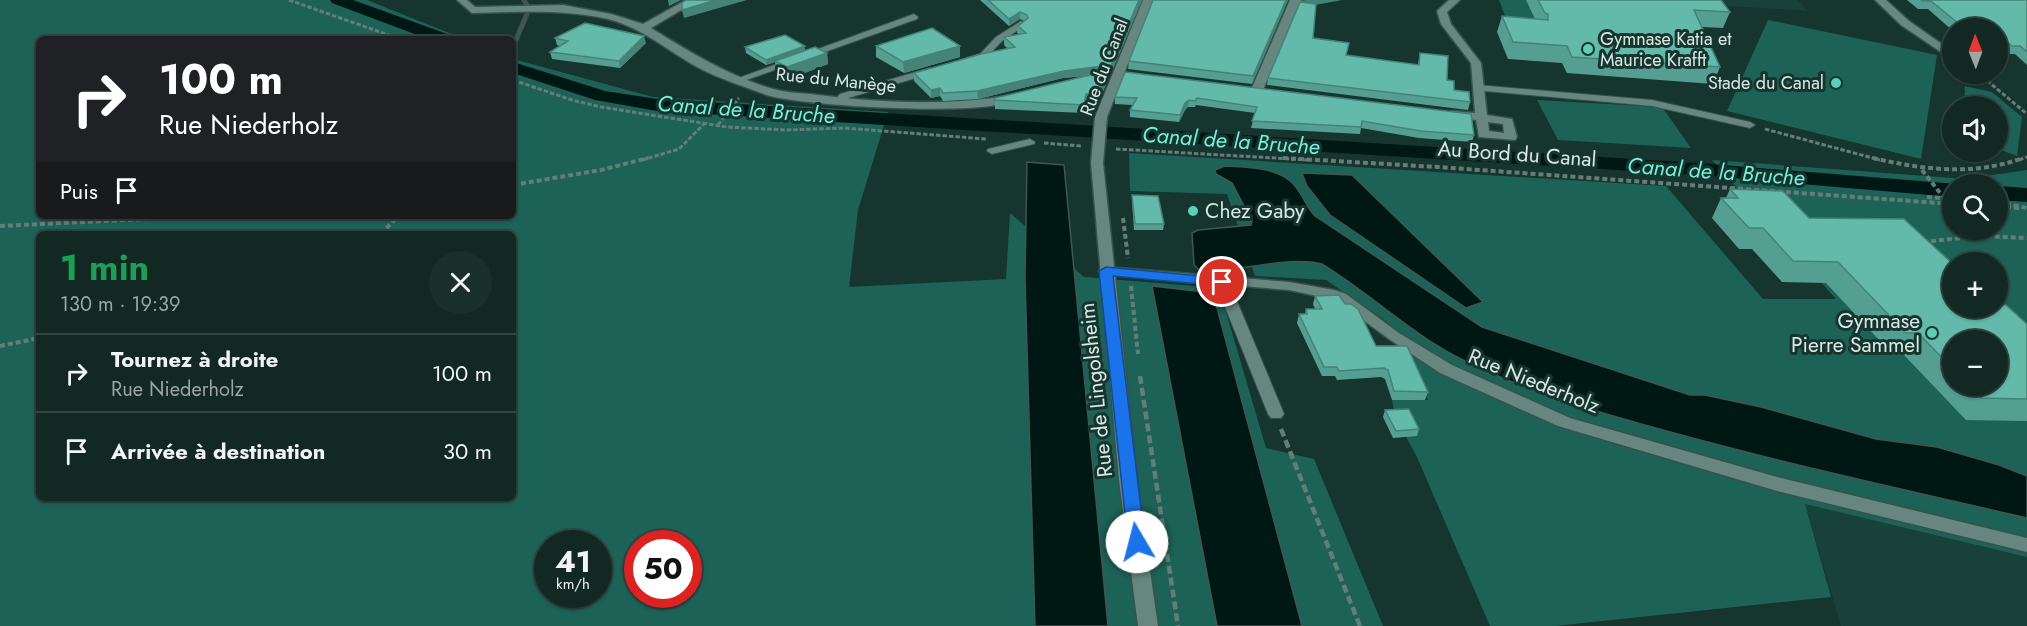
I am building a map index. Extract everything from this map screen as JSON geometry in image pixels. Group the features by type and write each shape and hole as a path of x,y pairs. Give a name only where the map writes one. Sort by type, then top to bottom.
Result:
{"street":[{"name":"Rue du Manège","path":"462,0 472,10 538,8 583,10 644,28 704,66 772,93 896,105 961,106 1030,94"},
{"path":"644,28 693,0"},
{"name":"Rue du Canal","path":"1099,144 1099,122 1148,0"},
{"path":"1257,90 1295,0"},
{"path":"1445,113 1480,117 1476,63 1446,24 1442,11 1455,0"},
{"path":"1880,0 1905,23 1942,49"},
{"path":"1101,77 1133,74"},
{"name":"Rue de Lingolsheim","path":"1099,144 1097,163 1106,271 1128,480 1148,626"},
{"name":"Rue Niederholz","path":"1106,271 1313,289 1341,297 1394,336 1446,369 1564,422 1777,484 2027,545"}],"lane":[{"path":"738,80 914,17"},
{"path":"962,62 983,56 999,39 1021,24"},
{"path":"838,101 844,96 940,68"},
{"path":"1478,88 1652,103 1750,125"},
{"path":"992,151 1030,142"},
{"path":"1222,282 1276,414"}],"path":[{"path":"289,0 391,36"},
{"path":"516,81 601,107 717,126 787,130 844,128 988,139"},
{"path":"1992,84 2027,114"},
{"path":"717,126 738,99"},
{"path":"516,184 601,170 670,153 680,149 705,123"},
{"path":"1750,125 1922,169 1989,168 2010,164 2027,157"},
{"path":"1030,142 1099,144"},
{"name":"Au Bord du Canal","path":"1118,149 1427,166 1942,204"},
{"path":"1922,169 1942,195"},
{"path":"1933,203 1928,197 1942,198"},
{"path":"2008,204 2027,208"},
{"path":"2008,207 2027,208"},
{"path":"0,226 148,219"},
{"path":"384,231 395,219"},
{"path":"2008,237 2027,238"},
{"path":"1914,242 1942,239"},
{"path":"0,346 36,339"},
{"path":"1142,388 1178,626"},
{"path":"1276,414 1360,626"}],"shaded area":[{"path":"1640,0 1797,0 1808,11"},
{"path":"1027,162 1064,165 1108,626 1035,626 1025,278"},
{"path":"1225,166 1259,169 1283,176 1297,188 1315,216 1482,327 1690,395 1705,395 1761,407 1876,439 1937,447 1999,465 2027,476 2027,518 1718,445 1619,418 1536,391 1509,381 1439,347 1322,264 1293,262 1229,269 1198,269 1194,265 1192,233 1198,230 1251,225 1252,221 1232,183 1216,174 1215,170"},
{"path":"1302,173 1352,175 1483,302 1466,308 1330,215 1307,186"},
{"path":"1152,286 1213,293 1302,626 1217,626"},
{"path":"1805,504 2027,557 2027,626 1841,626"}],"green space":[{"path":"0,0 367,0 457,36 36,36 36,219 516,219 516,60 653,97 888,112 858,210 849,287 1006,279 1010,213 1084,277 1219,288 1266,448 1314,459 1383,626 0,626"},
{"path":"1499,0 1601,0 1618,28 1507,21"},
{"name":"Stade du Canal","path":"1768,20 1937,55 1921,159 1727,111"},
{"path":"1965,86 1992,92 1997,96 1964,96"},
{"path":"1537,100 1662,107 1691,148 1558,140"},
{"path":"2008,105 2022,117 2017,156 2008,153"},
{"path":"1129,153 1666,186 1763,299 1836,299 1712,160 1942,177 1942,240 2008,240 2008,174 2000,174 2027,170 2027,557 1805,504 1831,597 1555,626 1490,626 1417,457 1395,416 1392,400 1428,400 1414,364 1386,321 1326,280 1255,276 1227,194 1130,191"}],"building":[{"path":"686,0 716,0 682,10 682,3"},
{"path":"988,0 1139,0 1111,65 1064,71 977,91 943,93 940,88 931,90 914,73 1015,47 1004,37 1026,33 1018,26 1028,18 1027,15 1020,12 1009,19"},
{"path":"1153,0 1286,0 1253,76 1129,61"},
{"path":"1538,0 1721,0 1730,12 1694,10 1720,67 1572,57 1567,46 1513,42 1502,16 1548,20 1548,14 1545,13"},
{"path":"2027,0 2027,52 2020,46 2012,46 2008,43 2008,18 1952,18 1931,1 1922,1"},
{"path":"1300,2 1316,4 1313,38 1349,43 1346,55 1419,65 1420,53 1448,56 1447,80 1454,81 1454,90 1469,92 1470,102 1268,78"},
{"path":"585,23 644,36 619,61 550,52 568,41 555,38"},
{"path":"932,28 960,46 903,62 876,46"},
{"path":"785,35 805,46 766,60 745,47"},
{"path":"815,47 827,53 787,67 775,61"},
{"path":"1125,72 1471,114 1474,135 1421,131 1362,121 1361,127 1252,121 1257,107 1197,98 1195,101 1189,100 1185,103 1180,115 1130,110 1137,98 1115,97"},
{"path":"1094,74 1107,74 1099,94 1086,94 1084,105 995,100 995,98"},
{"path":"1730,189 1783,191 1809,218 1904,219 1942,254 1942,318 2008,318 2008,307 2027,324 2027,399 1981,398 1979,396 2008,396 2008,330 1942,330 1942,358 1918,333 1906,333 1838,262 1793,261 1763,228 1749,228 1721,198 1738,198"},
{"path":"1132,195 1158,196 1164,224 1135,224"},
{"path":"1339,295 1345,304 1351,304 1358,309 1376,346 1407,346 1428,392 1394,391 1388,370 1384,368 1339,371 1337,367 1324,367 1299,314 1307,314 1306,309 1322,309 1315,296"},
{"path":"1409,409 1419,429 1396,431 1385,410"}],"waterway":[{"name":"Canal de la Bruche","path":"338,0 436,36"},
{"path":"516,40 529,9 524,0"},
{"name":"Canal de la Bruche","path":"516,68 602,96 657,105 1698,169 1942,189"},
{"name":"Canal de la Bruche","path":"2008,194 2027,195"}],"place":[{"name":"Gymnase Katia et Maurice Krafft","path":"1588,49"},
{"name":"Stade du Canal","path":"1836,83"},
{"name":"Chez Gaby","path":"1193,211"},
{"name":"Gymnase Pierre Sammel","path":"1932,333"}],"route":[{"path":"1137,542 1128,480 1106,271 1222,282"}]}
